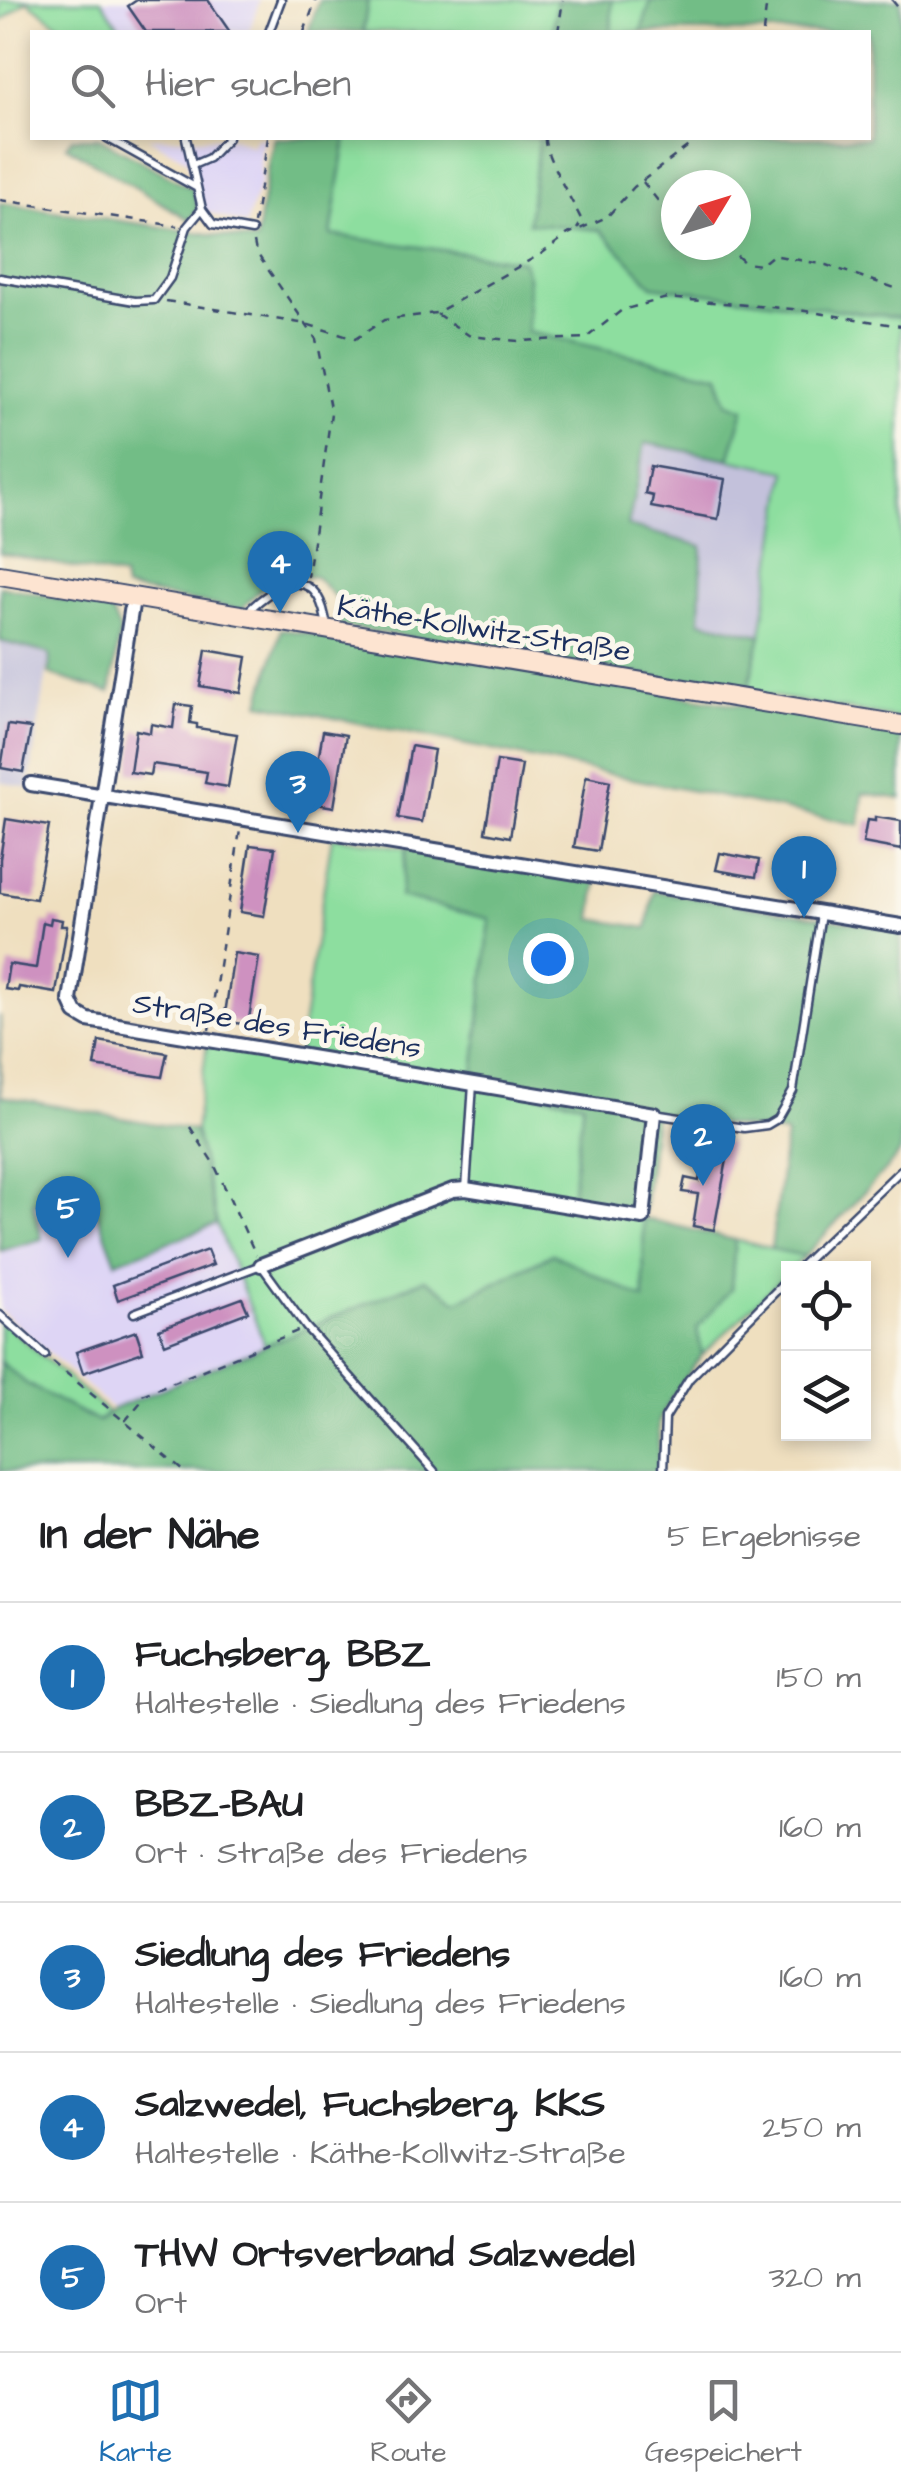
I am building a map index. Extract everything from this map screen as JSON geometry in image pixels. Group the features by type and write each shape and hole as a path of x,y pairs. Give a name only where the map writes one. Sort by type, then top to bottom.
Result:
{"main road":[{"name":"Käthe-Kollwitz-Straße","path":"0,575 901,725"}],"street":[{"path":"101,795 133,599"},
{"path":"31,784 901,926"},
{"name":"Straße des Friedens","path":"101,795 70,1000 76,1013 88,1020 654,1114"},
{"path":"261,1266 454,1190 643,1218 654,1114"}],"lane":[{"path":"270,30 281,0"},
{"path":"112,140 198,189"},
{"path":"187,140 202,209 213,224 252,231"},
{"path":"193,165 210,158 226,140"},
{"path":"0,278 136,301 154,300 170,278 186,227 202,209"},
{"path":"242,617 264,596 286,584 306,584 318,593 327,630"},
{"path":"654,1114 744,1128 776,1119 792,1091 821,914"},
{"path":"466,1189 473,1083"},
{"path":"807,1261 901,1170"},
{"path":"134,1313 261,1266 306,1328 434,1471"},
{"path":"663,1471 665,1418 688,1378 781,1286"},
{"path":"0,1315 44,1355"}],"path":[{"path":"305,30 316,0"},
{"path":"558,30 562,0"},
{"path":"763,30 767,0"},
{"path":"892,0 901,11"},
{"path":"268,140 252,231 256,252 316,339 331,413 306,584"},
{"path":"545,140 544,149 582,222 576,230"},
{"path":"154,300 306,324 354,339 384,320 436,313 576,230 607,217 642,181 696,140"},
{"path":"642,181 661,205"},
{"path":"0,200 186,227"},
{"path":"742,260 761,265 774,255 826,266 901,290"},
{"path":"436,313 470,336 518,342 586,338 622,310 667,298 792,308 901,326"},
{"path":"208,1040 242,819"},
{"path":"190,1127 214,1164 261,1266"},
{"path":"126,1421 142,1396 306,1328"},
{"path":"44,1355 184,1471"}],"shaded area":[{"path":"101,0 260,0 250,30 122,30"},
{"path":"152,140 237,140 252,146 255,140 263,140 261,181 246,225 198,209 187,160"},
{"path":"645,442 787,470 761,635 700,621 628,527"},
{"path":"0,641 50,654 28,788 0,782"},
{"path":"93,1202 117,1262 217,1224 265,1345 113,1409 0,1310 0,1251 42,1239 33,1203"}],"green space":[{"path":"0,0 101,0 122,30 66,30 27,1 0,22"},
{"path":"319,0 368,0 363,30 309,30"},
{"path":"368,0 557,0 553,30 363,30"},
{"path":"557,0 612,0 611,30 553,30"},
{"path":"612,0 651,0 642,30 611,30"},
{"path":"651,0 901,0 901,318 653,286 600,230 528,223 539,140 871,140 871,30 642,30"},
{"path":"70,140 103,140 193,189 198,209 190,220 66,146"},
{"path":"274,140 346,140 331,235 523,261 528,277 528,332 719,375 728,403 744,409 729,459 645,443 628,526 702,546 700,621 761,635 747,692 340,626 337,599 316,577 291,576 273,581 241,610 125,589 123,577 0,553 0,203 256,241"},
{"path":"346,140 539,140 528,222 600,230 653,286 901,318 901,719 747,692 761,635 787,471 729,459 744,409 728,403 719,375 527,332 528,277 331,235"},
{"path":"0,586 110,609 120,631 110,693 49,674 50,654 0,641"},
{"path":"281,629 901,732 901,799 863,793 860,825 260,703"},
{"path":"332,836 406,848 401,897 491,918 473,1083 583,1102 643,1218 644,1300 552,1254 458,1301 425,1280 265,1345 217,1224 195,1131 207,1044 297,1060"},
{"path":"406,848 597,882 592,919 647,928 654,891 901,930 901,1150 897,1157 805,1256 771,1249 786,1134 655,1114 643,1218 570,1207 583,1102 473,1083 490,919 400,897"},
{"path":"0,1015 1,1096 195,1131 217,1224 116,1262 93,1202 33,1203 42,1239 0,1251"},
{"path":"643,1218 735,1240 731,1289 697,1328 702,1355 659,1421 658,1471 0,1471 0,1362 27,1384 98,1422 113,1409 425,1279 458,1301 553,1254 644,1299"},
{"path":"735,1240 805,1256 800,1261 781,1261 781,1279 702,1355 697,1328 731,1289"},
{"path":"0,1320 108,1412 98,1422 27,1384 0,1362"}],"building":[{"path":"137,0 208,0 229,30 145,30 128,6"},
{"path":"650,466 725,479 718,519 651,507 653,496 645,494"},
{"path":"206,650 247,657 241,693 200,686"},
{"path":"176,704 192,706 190,723 197,724 197,728 237,734 228,787 205,783 207,772 152,764 150,775 130,772 136,730 150,733 151,724 173,728"},
{"path":"8,725 31,728 23,772 1,768"},
{"path":"323,731 346,735 334,807 311,803"},
{"path":"411,746 434,750 422,822 398,818"},
{"path":"497,761 522,765 510,837 485,832"},
{"path":"586,776 610,781 598,851 574,847"},
{"path":"875,817 901,821 901,850 863,843 867,820 875,821"},
{"path":"6,819 49,826 36,899 0,893"},
{"path":"250,845 275,848 264,916 240,912"},
{"path":"720,853 759,860 756,877 716,870"},
{"path":"51,918 62,920 61,926 67,926 56,993 19,987 18,991 5,989 9,964 36,968 43,922 50,924"},
{"path":"234,953 259,957 248,1025 224,1021"},
{"path":"99,1041 167,1053 162,1077 95,1066"},
{"path":"706,1139 730,1143 714,1230 693,1226 698,1194 682,1192 685,1178 699,1181"},
{"path":"207,1250 213,1265 118,1300 113,1285"},
{"path":"242,1298 248,1312 165,1344 159,1329"},
{"path":"136,1331 143,1352 83,1373 76,1352"}],"place":[{"name":"Salzwedel, Fuchsberg, KKS","path":"280,613"},
{"name":"Siedlung des Friedens","path":"298,833"},
{"name":"Fuchsberg, BBZ","path":"804,918"},
{"name":"BBZ-BAU","path":"703,1186"},
{"name":"THW Ortsverband Salzwedel","path":"68,1258"}]}
